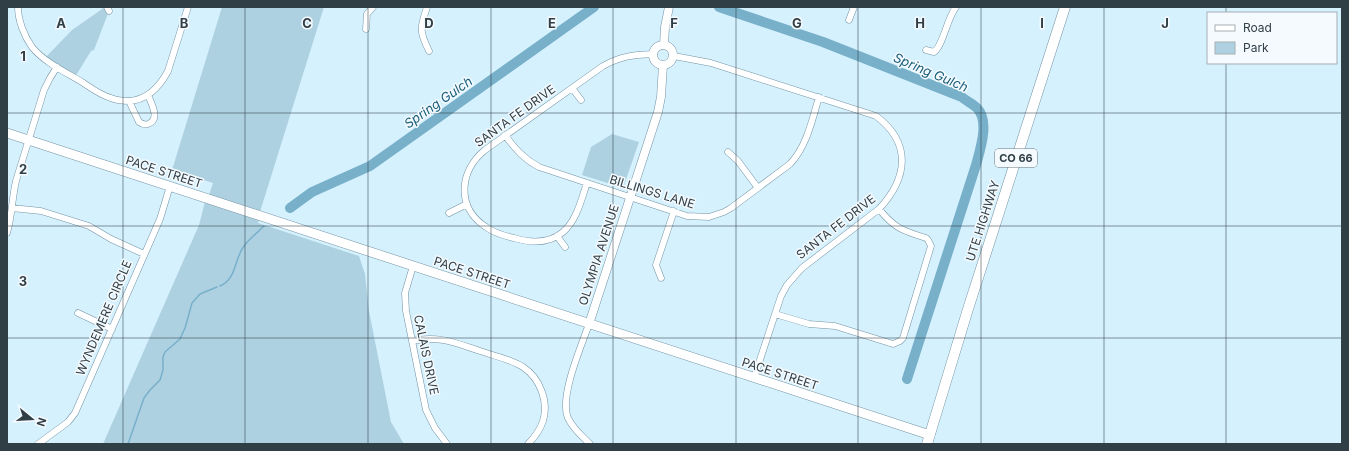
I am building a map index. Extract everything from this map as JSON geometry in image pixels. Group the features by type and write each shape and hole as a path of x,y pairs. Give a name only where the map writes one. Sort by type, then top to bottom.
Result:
{"main road":[{"name":"UTE HIGHWAY","path":"928,440 968,309 1065,7"},
{"name":"PACE STREET","path":"7,133 754,378 928,440"}],"street":[{"path":"18,7 18,17 30,45 36,52 103,95 129,101 148,95 159,86 168,71 188,7"},
{"path":"366,29 366,14 373,7"},
{"path":"427,7 421,29 422,37 429,51"},
{"path":"664,45 665,27 669,7"},
{"path":"849,20 854,7"},
{"path":"926,50 934,52 939,47 947,24 956,7"},
{"path":"664,45 672,49 674,56 669,63 663,65 657,63 653,54 657,47 664,45"},
{"name":"SANTA FE DRIVE","path":"466,204 464,196 466,175 469,168 479,155 505,135 614,59 628,55 653,54"},
{"name":"SANTA FE DRIVE","path":"674,56 711,63 876,116 886,123 892,130 898,140 902,153 902,163 899,177 890,198 879,209 802,268 795,274 787,285 775,314 754,378"},
{"name":"OLYMPIA AVENUE","path":"590,444 574,428 568,417 566,405 570,381 660,105 663,65"},
{"path":"7,233 10,223 14,188 44,90 57,66"},
{"path":"572,88 581,100"},
{"path":"129,101 139,122 149,124 153,120 155,114 148,95"},
{"name":"BILLINGS LANE","path":"505,135 528,162 539,167 687,216 716,216 731,208 796,158 804,143 819,97"},
{"path":"728,152 738,160 758,188"},
{"path":"449,213 466,204 480,223 486,228 526,241 538,242 557,236 564,231 573,220 587,183"},
{"name":"WYNDEMERE CIRCLE","path":"38,444 65,424 75,413 160,219 170,186"},
{"path":"12,208 41,211 89,226 111,239 144,254"},
{"path":"775,314 809,324 835,326 893,344 903,338 931,246 926,238 906,232 895,226 879,209"},
{"path":"661,278 656,265 674,211"},
{"path":"557,236 565,247"},
{"name":"CALAIS DRIVE","path":"413,266 405,293 406,311 426,410 435,428 447,444"},
{"path":"78,313 112,328"},
{"path":"412,341 429,339 447,340 510,361 522,366 529,372 535,378 542,391 544,419 540,428 528,444"}],"green space":[{"path":"105,7 109,11 94,50 91,51 75,77 45,58 72,30"},
{"path":"222,7 324,7 259,215 258,223 359,256 365,274 369,311 391,422 404,444 103,444 199,225 206,198 208,198 213,183 172,170"},
{"path":"612,134 639,142 623,188 582,175 591,147"}],"waterway":[{"name":"Spring Gulch","path":"290,208 312,192 370,166 594,7"},
{"name":"Spring Gulch","path":"719,7 823,42 962,97 977,108 981,114 983,120 983,136 980,152 907,379"},
{"path":"220,286 230,279 244,246 264,226"},
{"path":"128,444 144,398 160,380 165,352 180,339 185,328 192,303 200,294 217,287"}]}
